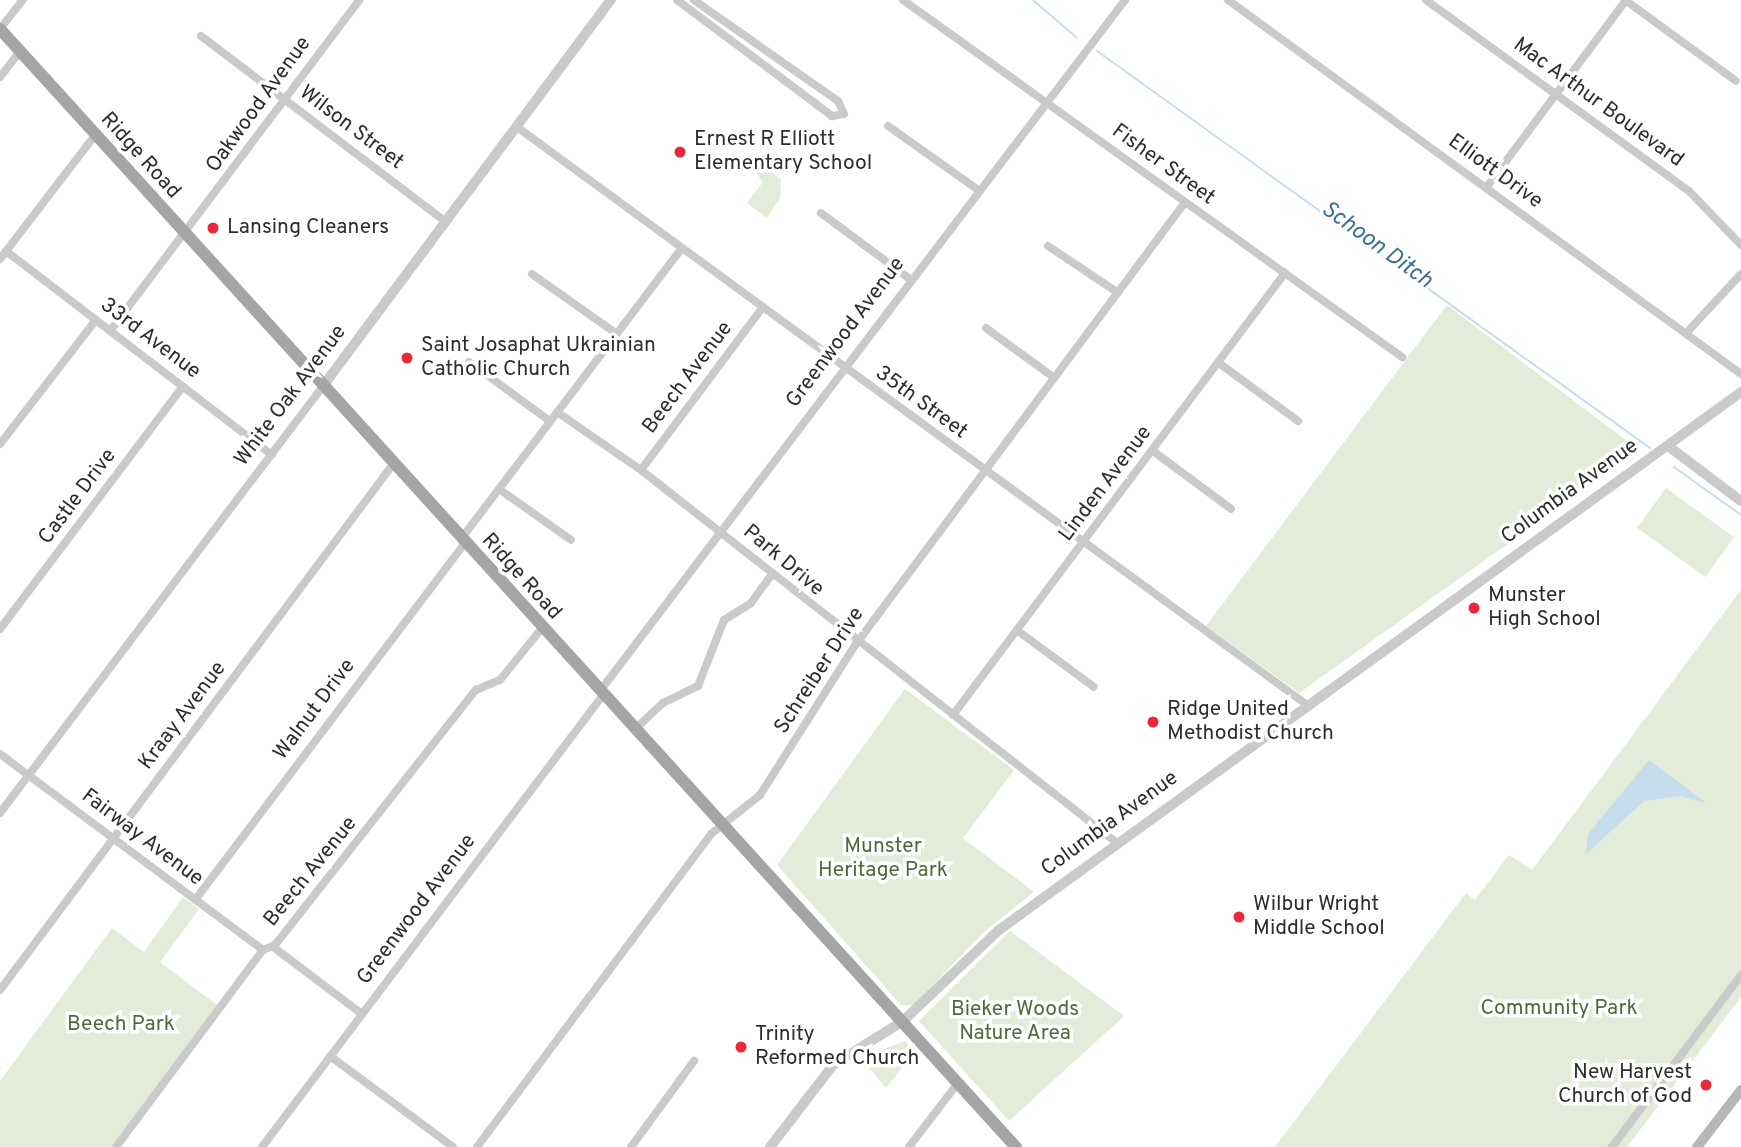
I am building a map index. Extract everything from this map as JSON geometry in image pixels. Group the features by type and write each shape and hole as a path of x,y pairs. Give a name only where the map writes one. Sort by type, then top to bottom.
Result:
{"main road":[{"name":"Ridge Road","path":"0,29 1016,1147"},
{"path":"1698,1147 1739,1097"}],"street":[{"path":"0,29 23,0"},
{"name":"Oakwood Avenue","path":"110,331 185,235 359,0"},
{"name":"White Oak Avenue","path":"0,813 611,0"},
{"path":"677,0 832,116 844,114 838,101 694,0"},
{"name":"Fisher Street","path":"903,0 1183,205 1285,273 1402,357"},
{"name":"Greenwood Avenue","path":"262,1147 601,693 719,530 1043,102 1125,0"},
{"name":"Elliott Drive","path":"1228,0 1486,188 1689,330 1741,374"},
{"name":"Mac Arthur Boulevard","path":"1426,0 1689,191 1741,245"},
{"path":"1486,188 1625,0 1736,81"},
{"name":"Wilson Street","path":"201,36 446,222"},
{"path":"0,76 20,51"},
{"path":"888,126 977,189"},
{"name":"35th Street","path":"517,127 1307,705"},
{"path":"0,259 95,135"},
{"name":"Schreiber Drive","path":"477,1147 722,823 760,795 856,644 1183,205"},
{"path":"821,213 910,278"},
{"path":"1048,246 1117,292"},
{"name":"Walnut Drive","path":"195,900 499,489 682,248"},
{"name":"33rd Avenue","path":"6,251 272,454"},
{"name":"Linden Avenue","path":"953,715 1285,273"},
{"path":"532,274 617,334"},
{"path":"1689,330 1741,274"},
{"name":"Beech Avenue","path":"641,470 763,307"},
{"path":"0,444 96,320"},
{"path":"986,328 1053,377"},
{"path":"469,362 550,421"},
{"path":"1219,363 1298,421"},
{"name":"Castle Drive","path":"0,629 183,386"},
{"name":"Columbia Avenue","path":"770,1147 834,1065 903,1021 999,930 1116,842 1741,392"},
{"name":"Park Drive","path":"557,412 641,470 719,530 856,644 953,715 1116,842"},
{"path":"1668,446 1741,501"},
{"path":"1153,451 1231,509"},
{"name":"Kraay Avenue","path":"0,990 394,463"},
{"path":"499,489 571,540"},
{"path":"635,729 663,704 698,686 724,620 751,603 771,575"},
{"name":"Beech Avenue","path":"117,1147 267,948 475,690 500,680 542,628"},
{"path":"1018,631 1094,687"},
{"name":"Fairway Avenue","path":"0,754 195,900 362,1014"},
{"path":"1612,1147 1741,975"},
{"path":"330,1056 453,1147"},
{"path":"631,1147 694,1061"},
{"path":"909,1147 958,1083"}],"green space":[{"path":"755,156 781,180 780,198 767,218 747,203 763,182 750,164"},
{"path":"1447,305 1639,450 1299,693 1206,626"},
{"path":"1666,488 1734,537 1705,577 1637,528"},
{"name":"Community Park","path":"1741,590 1741,997 1627,1147 1275,1147 1466,893 1475,900 1509,855 1532,870"},
{"name":"Munster Heritage Park","path":"905,689 1014,770 963,838 1034,892 985,931 914,1005 901,1005 777,865"},
{"name":"Beech Park","path":"183,897 199,909 160,962 217,1005 111,1147 0,1147 0,1081 112,928 144,952"},
{"name":"Bieker Woods Nature Area","path":"1010,931 1124,1016 1009,1121 919,1021"},
{"path":"905,1041 914,1052 886,1088 861,1058"}],"water":[{"path":"1649,760 1706,803 1680,796 1644,801 1586,854 1588,834"}],"waterway":[{"name":"Schoon Ditch","path":"1033,0 1076,37"},
{"name":"Schoon Ditch","path":"1097,51 1650,448"},
{"name":"Schoon Ditch","path":"1674,467 1741,515"}],"place":[{"name":"Ernest R Elliott Elementary School","path":"680,152"},
{"name":"Lansing Cleaners","path":"213,228"},
{"name":"Saint Josaphat Ukrainian Catholic Church","path":"407,358"},
{"name":"Munster High School","path":"1474,608"},
{"name":"Ridge United Methodist Church","path":"1153,722"},
{"name":"Wilbur Wright Middle School","path":"1239,917"},
{"name":"Trinity Reformed Church","path":"741,1047"},
{"name":"New Harvest Church of God","path":"1706,1085"}]}
